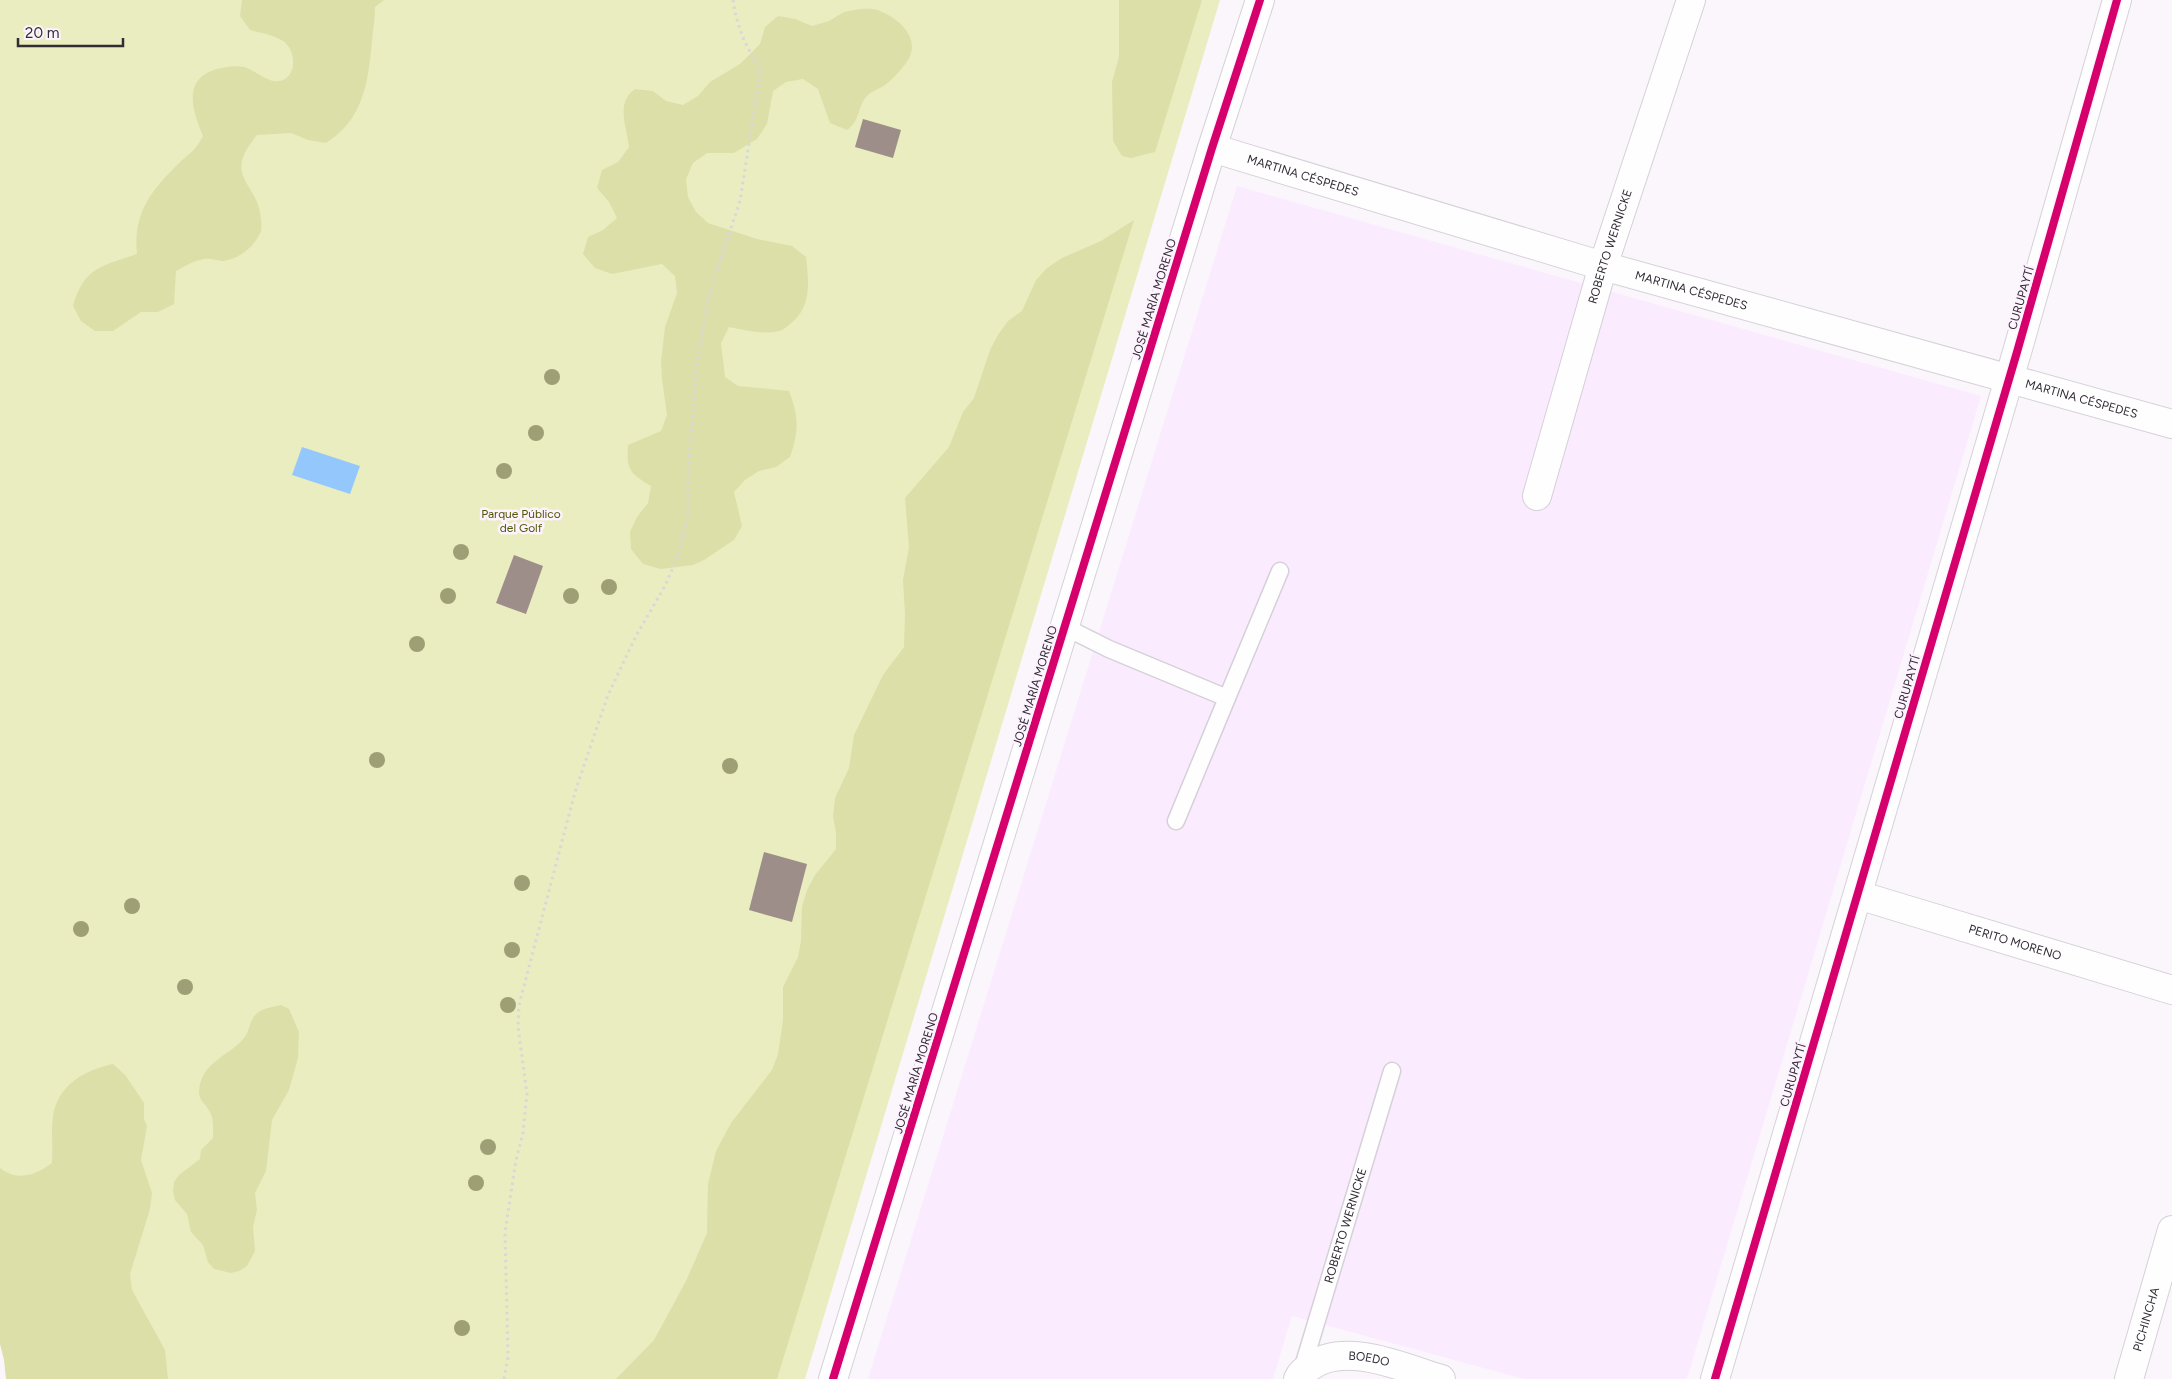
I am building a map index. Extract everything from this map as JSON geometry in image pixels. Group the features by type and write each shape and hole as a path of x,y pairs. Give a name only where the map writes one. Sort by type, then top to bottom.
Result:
{"street":[{"name":"JOSÉ MARÍA MORENO","path":"833,1379 1212,148 1260,0"},
{"name":"ROBERTO WERNICKE","path":"1537,496 1603,266 1691,0"},
{"name":"CURUPAYTÍ","path":"1715,1379 2009,378 2117,0"},
{"name":"MARTINA CÉSPEDES","path":"1212,148 1603,266 2172,424"},
{"name":"PERITO MORENO","path":"1858,895 2172,990"},
{"name":"PICHINCHA","path":"2129,1379 2172,1230"},
{"name":"BOEDO","path":"1299,1376 1320,1359 1344,1354 1374,1359 1441,1379"}],"lane":[{"path":"1176,821 1280,571"},
{"path":"1065,627 1109,649 1227,698"},
{"name":"ROBERTO WERNICKE","path":"1299,1376 1392,1071"}],"path":[{"path":"504,1379 508,1357 505,1232 516,1160 523,1133 527,1094 518,1028 520,1005 575,792 608,695 636,636 665,586 678,556 688,515 689,467 697,362 710,291 740,202 760,74 736,18 733,0"}],"shaded area":[{"path":"1237,186 1981,396 1687,1379 1524,1379 1292,1316 1273,1379 868,1379"}],"green space":[{"name":"Parque Público del Golf","path":"0,0 1220,0 805,1379 40,1379 0,1189"},
{"path":"242,0 384,0 375,7 366,85 362,98 349,123 326,143 308,140 291,133 257,135 247,149 242,161 244,179 254,196 261,219 261,231 251,247 241,255 229,260 204,259 176,271 174,304 158,312 141,312 113,331 95,331 81,321 73,306 77,293 83,283 96,270 104,265 137,254 136,240 138,227 141,215 151,194 194,149 203,136 196,117 193,97 194,88 198,80 217,69 230,66 244,67 273,81 283,80 291,72 293,61 290,49 283,41 275,37 250,30 240,16"},
{"path":"1119,0 1202,0 1155,152 1131,158 1122,156 1113,141 1112,82 1119,57"},
{"path":"860,9 878,10 895,19 907,31 912,46 911,54 906,63 885,85 870,93 862,103 855,122 847,130 830,123 818,89 803,79 786,82 773,91 767,124 757,139 734,153 707,153 693,163 686,179 688,197 696,212 708,223 757,239 792,246 806,257 807,294 802,311 796,318 783,329 773,332 754,332 729,327 721,343 725,377 738,386 789,391 795,409 797,424 790,457 776,467 759,471 745,480 734,492 742,526 734,540 693,565 661,569 643,564 631,549 630,532 637,517 648,503 651,486 638,478 631,470 628,460 628,445 661,431 667,415 661,362 665,327 677,293 675,276 662,264 612,274 595,268 583,254 588,237 603,230 617,218 609,202 597,188 602,170 618,162 629,147 624,116 625,101 635,89 653,91 666,101 683,105 698,96 710,82 740,64 760,44 765,27 778,16 795,19 812,26 829,21 844,12"},
{"path":"1134,220 777,1379 616,1379 654,1340 686,1281 707,1233 708,1184 716,1151 731,1123 772,1070 778,1054 783,1020 783,987 798,957 801,941 802,907 807,890 815,875 836,849 833,816 835,798 849,768 854,735 883,675 904,647 903,580 909,547 905,498 949,447 963,412 974,398 990,350 1008,321 1022,311 1036,280 1047,268 1062,258 1101,241"},
{"path":"281,1005 289,1009 299,1032 298,1058 289,1090 272,1120 266,1171 255,1193 257,1210 253,1227 255,1251 247,1266 231,1273 214,1269 208,1262 203,1245 191,1232 187,1214 175,1200 174,1182 179,1175 200,1159 201,1150 213,1138 211,1115 199,1095 205,1073 210,1066 244,1038 256,1014 265,1009"},
{"path":"113,1064 126,1076 144,1103 144,1119 147,1126 141,1160 152,1193 150,1209 130,1274 132,1290 165,1350 168,1379 6,1379 0,1344 0,1168 13,1175 20,1176 33,1174 52,1163 53,1117 60,1096 66,1088 83,1075 92,1070"}],"water":[{"path":"302,447 360,466 350,494 292,475"}],"building":[{"path":"863,119 901,130 893,158 855,147"},
{"path":"514,555 543,566 526,614 496,603"},
{"path":"764,852 807,864 792,922 749,910"}],"cycle path":[{"path":"833,1379 1212,148 1260,0"},
{"path":"1715,1379 2017,352 2117,0"}]}
